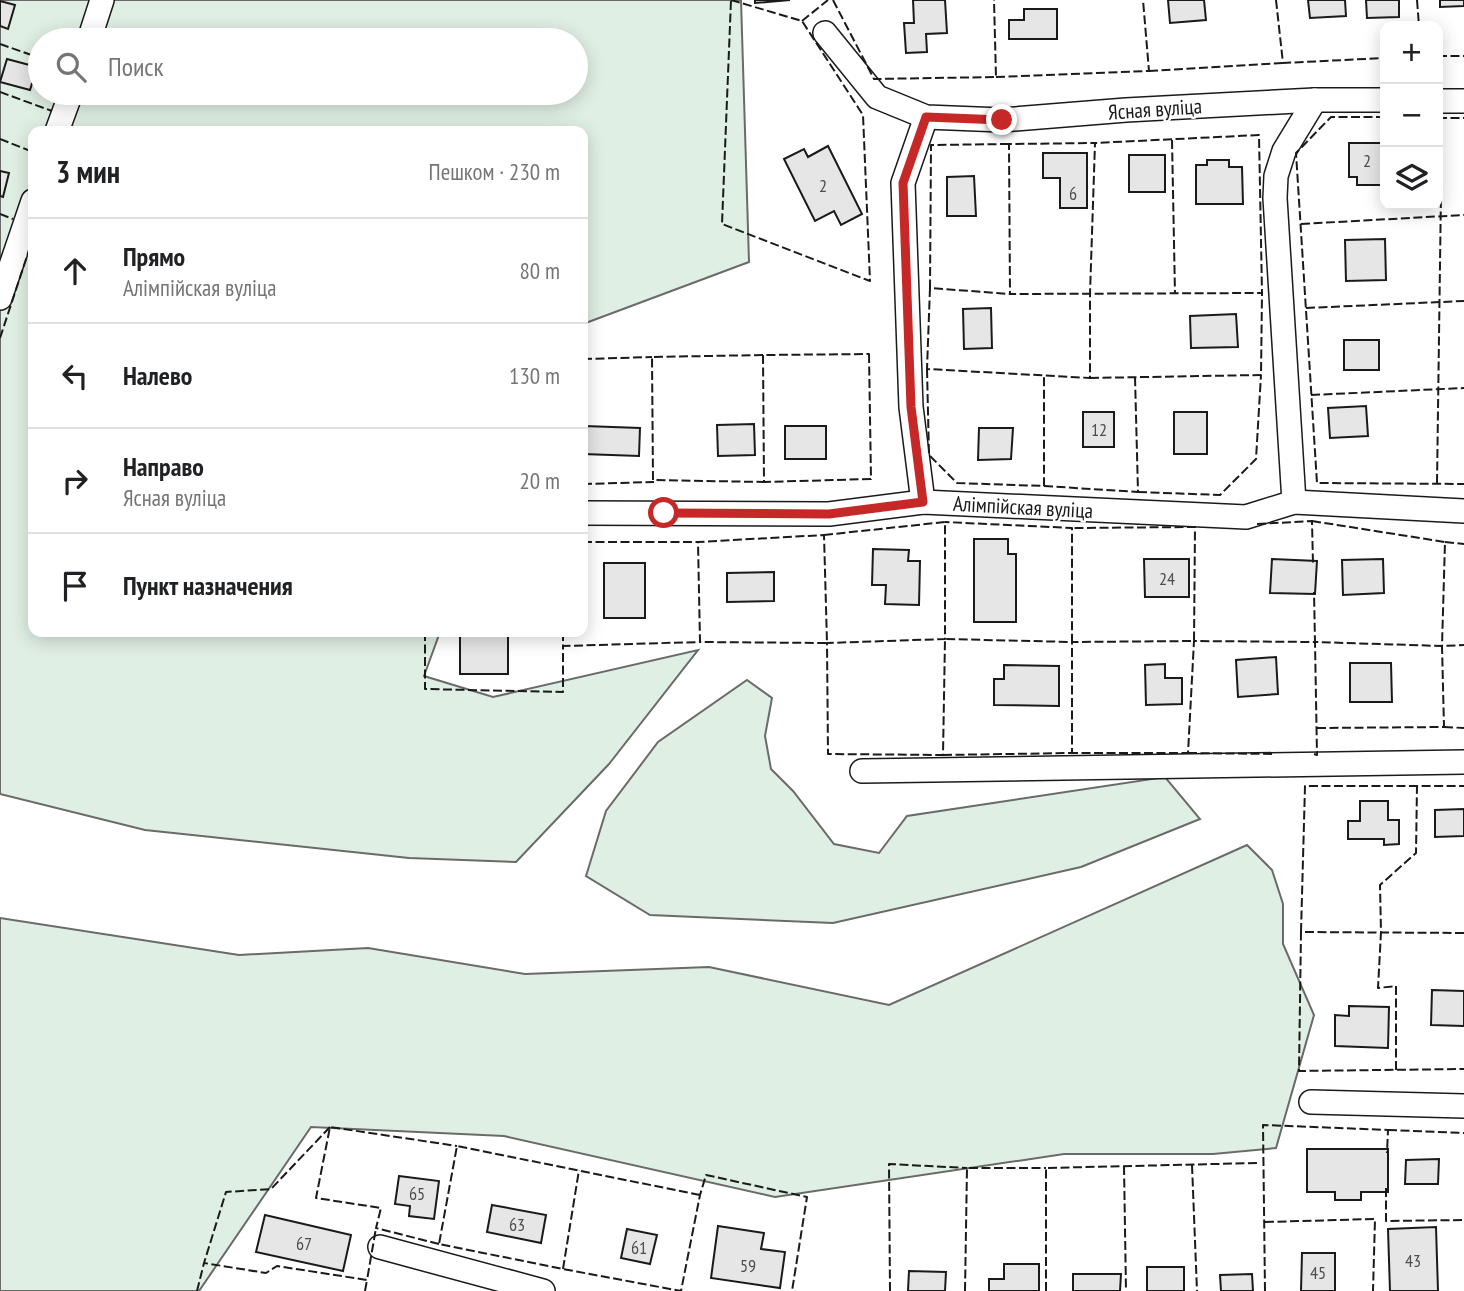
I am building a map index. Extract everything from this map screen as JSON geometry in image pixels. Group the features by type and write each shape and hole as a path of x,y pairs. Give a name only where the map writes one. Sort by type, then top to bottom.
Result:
{"street":[{"path":"93,28 102,0"},
{"name":"Ясная вуліца","path":"825,33 877,97 926,117 1002,120 1126,110 1315,100 1380,100"},
{"path":"1294,502 1275,187 1284,151 1315,100"},
{"path":"1443,101 1464,101"},
{"path":"59,126 67,105"},
{"path":"923,502 911,407 903,183 926,117"},
{"path":"2,287 28,215"},
{"name":"Алімпійская вуліца","path":"588,513 829,514 923,502 1246,517 1294,502 1464,511"},
{"path":"862,771 1464,762"},
{"path":"1311,1102 1464,1106"},
{"path":"380,1247 543,1291"}],"green space":[{"path":"0,0 741,0 749,262 588,322 588,126 28,126 28,637 438,637 424,676 493,697 698,650 609,764 516,862 409,858 145,830 0,794"},
{"path":"747,680 772,698 765,736 771,769 793,791 834,844 879,853 907,816 1165,777 1200,819 1081,867 833,923 650,915 586,876 606,811 658,742"},
{"path":"1247,845 1272,870 1283,904 1283,944 1314,1015 1276,1148 1213,1154 1064,1154 775,1197 504,1136 311,1127 199,1291 0,1291 0,918 239,955 368,948 525,974 709,967 889,1005"}],"building":[{"path":"755,0 790,0 755,3"},
{"path":"913,0 945,0 947,33 926,34 927,52 906,53 904,23 914,23"},
{"path":"1168,0 1204,0 1206,20 1170,23"},
{"path":"1308,0 1345,0 1346,16 1310,18"},
{"path":"1366,0 1399,0 1399,17 1367,18"},
{"path":"1440,0 1464,0 1464,6 1440,7"},
{"path":"0,1 15,5 8,29 0,26"},
{"path":"1024,9 1057,9 1057,39 1009,39 1009,20 1024,20"},
{"path":"7,59 28,65 28,89 0,82"},
{"path":"1349,143 1380,143 1380,185 1357,185 1357,177 1349,177"},
{"path":"828,146 862,214 841,225 834,211 815,221 784,159 804,149 808,157"},
{"path":"1043,153 1087,153 1087,208 1060,208 1060,178 1043,178"},
{"path":"1129,155 1165,155 1165,192 1129,192"},
{"path":"1207,160 1229,160 1229,167 1242,167 1243,204 1196,204 1196,165 1207,165"},
{"path":"0,171 9,173 3,197 0,196"},
{"path":"974,176 976,216 947,216 947,177"},
{"path":"1385,239 1386,280 1346,281 1345,240"},
{"path":"991,308 992,348 964,349 963,309"},
{"path":"1236,314 1238,347 1191,348 1190,316"},
{"path":"1344,340 1379,340 1379,370 1344,370"},
{"path":"1366,406 1368,436 1330,438 1328,408"},
{"path":"1083,412 1114,412 1114,447 1083,447"},
{"path":"1174,412 1207,412 1207,454 1174,454"},
{"path":"754,424 755,455 718,456 717,425"},
{"path":"588,426 640,428 639,456 588,454"},
{"path":"785,426 826,426 826,459 785,459"},
{"path":"979,428 1013,428 1011,459 978,460"},
{"path":"974,539 1008,539 1008,554 1016,554 1016,622 974,622"},
{"path":"873,549 909,550 908,561 920,561 919,605 885,604 886,585 872,585"},
{"path":"1144,559 1189,559 1189,597 1145,597"},
{"path":"1272,559 1317,561 1315,594 1270,593"},
{"path":"1383,559 1384,593 1343,595 1342,560"},
{"path":"604,563 645,563 645,618 604,618"},
{"path":"774,572 774,601 727,602 727,573"},
{"path":"460,637 508,637 508,674 460,674"},
{"path":"1276,657 1278,694 1238,697 1236,660"},
{"path":"1350,663 1391,663 1392,702 1350,702"},
{"path":"1165,664 1165,678 1182,678 1182,704 1146,705 1145,665"},
{"path":"1004,665 1059,666 1059,706 994,705 994,679 1004,679"},
{"path":"1360,801 1388,801 1388,820 1399,820 1399,844 1384,845 1384,839 1348,839 1348,821 1360,821"},
{"path":"1464,809 1464,836 1435,837 1435,810"},
{"path":"1432,990 1464,991 1464,1026 1431,1025"},
{"path":"1349,1006 1389,1007 1388,1048 1335,1046 1335,1015 1349,1016"},
{"path":"1307,1149 1388,1149 1388,1192 1361,1192 1361,1200 1335,1200 1335,1192 1307,1192"},
{"path":"1439,1159 1438,1184 1405,1184 1406,1160"},
{"path":"399,1176 439,1181 434,1219 409,1216 410,1206 395,1204"},
{"path":"492,1205 546,1215 541,1243 487,1232"},
{"path":"265,1215 351,1235 343,1271 256,1252"},
{"path":"718,1226 764,1233 761,1249 785,1252 780,1288 711,1278"},
{"path":"1436,1227 1438,1291 1390,1291 1388,1229"},
{"path":"627,1229 657,1235 650,1264 621,1258"},
{"path":"1302,1253 1335,1253 1335,1291 1301,1291"},
{"path":"1004,1264 1039,1264 1039,1291 989,1291 989,1279 1004,1279"},
{"path":"1147,1267 1184,1267 1184,1291 1147,1291"},
{"path":"909,1271 946,1272 945,1291 908,1291"},
{"path":"1073,1274 1121,1274 1120,1291 1073,1291"},
{"path":"1252,1274 1253,1291 1221,1291 1220,1275"}],"fence":[{"path":"731,0 802,21 863,115 870,281 722,224 731,0"},
{"path":"802,21 828,0"},
{"path":"833,0 874,79 996,77 994,0"},
{"path":"996,77 1149,71 1143,0"},
{"path":"1276,0 1283,63 1380,58"},
{"path":"1417,0 1419,21"},
{"path":"0,44 28,54"},
{"path":"1443,56 1464,56"},
{"path":"1149,71 1283,63"},
{"path":"0,92 28,102"},
{"path":"36,105 52,111"},
{"path":"1380,117 1331,117 1296,153 1317,483 1464,484"},
{"path":"1443,118 1464,118"},
{"path":"930,288 927,369 1090,378 1090,294 1095,143 1009,144 1010,294 1262,293 1259,135 1095,143"},
{"path":"0,139 28,150"},
{"path":"1172,140 1175,294"},
{"path":"1009,144 931,145 930,288 1010,294"},
{"path":"1437,483 1442,147"},
{"path":"0,214 13,219"},
{"path":"1301,224 1464,215"},
{"path":"0,338 28,253"},
{"path":"1090,378 1261,375 1262,293"},
{"path":"1306,308 1464,301"},
{"path":"869,354 871,479 764,482 763,355 869,354"},
{"path":"763,355 652,357 653,480 764,482"},
{"path":"588,359 652,357"},
{"path":"927,369 929,455 957,483 1044,486 1044,375"},
{"path":"1138,492 1220,495 1256,459 1261,375"},
{"path":"1044,486 1138,492 1135,377"},
{"path":"1311,395 1464,388"},
{"path":"588,484 654,482"},
{"path":"1312,521 1445,542 1442,646 1315,642 1317,755 1314,754"},
{"path":"1257,524 1312,521 1313,564"},
{"path":"824,535 945,522 945,639 827,643 828,754 943,755 945,639 1072,642 1072,528 945,522"},
{"path":"943,755 1072,753 1072,642 1194,641 1195,527 1072,528"},
{"path":"824,535 827,643 700,642 698,542 824,535"},
{"path":"588,542 698,542"},
{"path":"1445,542 1464,544"},
{"path":"1069,753 1188,753 1194,641 1315,642 1314,592"},
{"path":"425,637 425,689 563,692 563,646"},
{"path":"563,637 563,646 700,642"},
{"path":"1317,728 1444,727 1442,646 1464,645"},
{"path":"1444,727 1464,728"},
{"path":"1188,753 1275,754"},
{"path":"1301,932 1305,786 1417,786"},
{"path":"1396,1070 1396,986 1378,988 1380,885 1416,853 1417,786 1464,786"},
{"path":"1464,933 1301,932 1299,1071 1464,1069"},
{"path":"1265,1291 1263,1125 1388,1130 1387,1153"},
{"path":"330,1127 271,1189 226,1192 204,1263 266,1273 277,1266 367,1280 376,1228"},
{"path":"439,1244 376,1228 381,1208 316,1198 330,1127 457,1146"},
{"path":"1388,1130 1464,1133"},
{"path":"700,1195 457,1146 439,1244 681,1291 706,1175 807,1197 792,1291"},
{"path":"1046,1291 1046,1168 1258,1163"},
{"path":"890,1291 889,1164 967,1168"},
{"path":"1192,1165 1197,1291"},
{"path":"1124,1166 1126,1291"},
{"path":"965,1291 967,1168 1046,1168"},
{"path":"563,1269 579,1170"},
{"path":"1386,1188 1386,1221 1464,1220"},
{"path":"1265,1222 1375,1219 1373,1291"},
{"path":"197,1291 204,1263"},
{"path":"365,1291 367,1280"}],"route":[{"path":"664,513 829,514 923,502 911,407 903,183 926,117 1002,120"}]}
